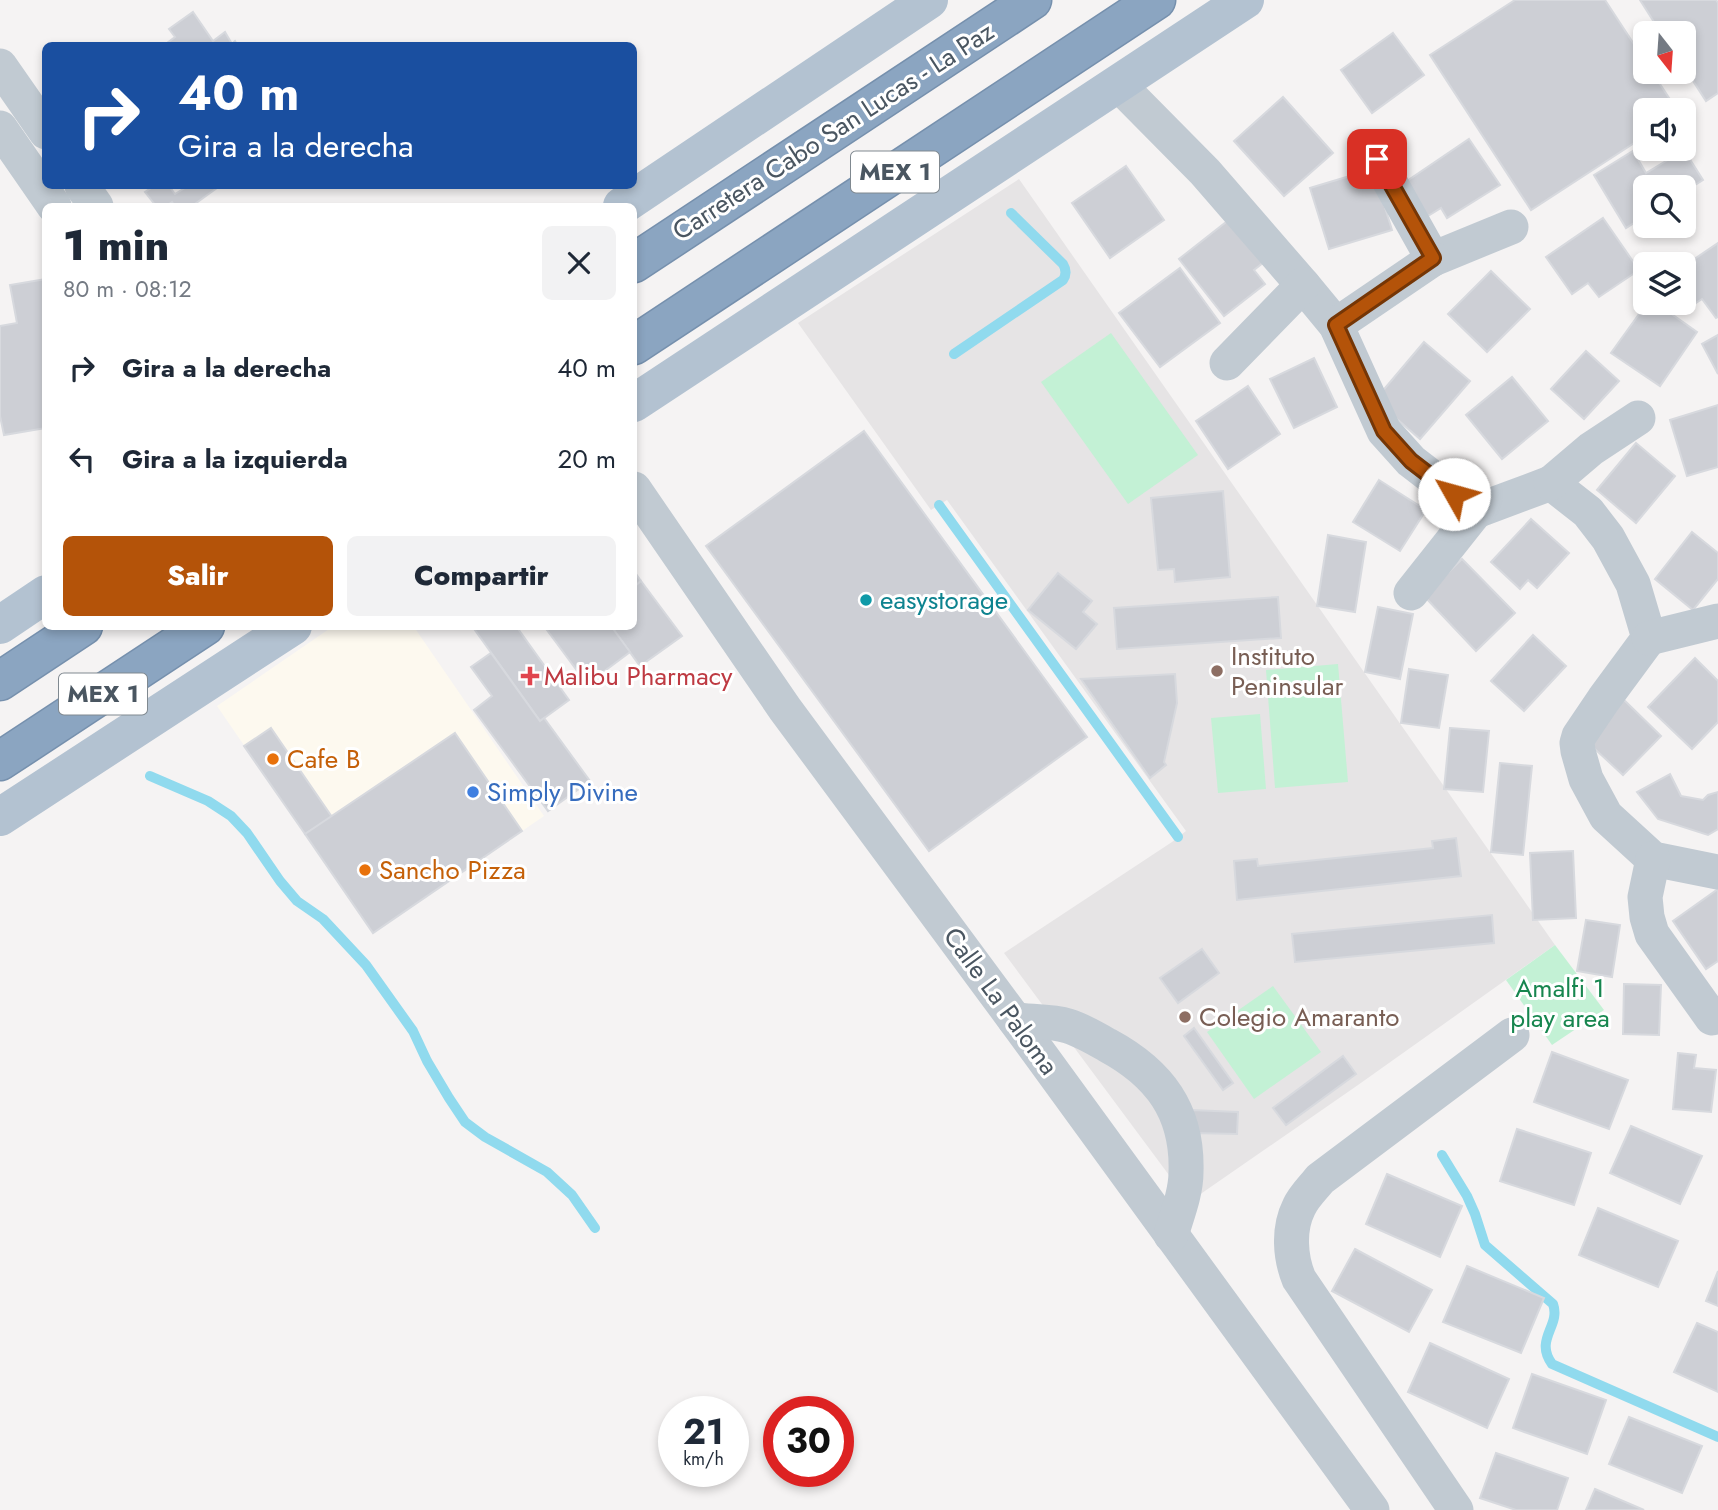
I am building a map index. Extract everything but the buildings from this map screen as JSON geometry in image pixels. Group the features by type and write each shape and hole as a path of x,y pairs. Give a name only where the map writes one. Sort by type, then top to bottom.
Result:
{"highway":[{"name":"Carretera Cabo San Lucas - La Paz","path":"637,261 1032,0"},
{"name":"MEX 1","path":"637,343 1156,0"},
{"name":"MEX 1","path":"0,681 16,667 76,630"},
{"name":"MEX 1","path":"0,761 199,630"}],"main road":[{"path":"626,203 929,0"},
{"path":"637,401 1245,0"},
{"path":"0,625 42,597"},
{"path":"0,817 287,630"}],"street":[{"path":"0,66 42,127"},
{"path":"1118,84 1205,172 1336,325 1384,431 1411,461 1476,511"},
{"path":"42,130 7,139 42,189"},
{"path":"1377,159 1433,258"},
{"path":"1336,325 1433,258 1511,227"},
{"path":"1227,363 1303,285"},
{"path":"1411,593 1476,511 1551,483 1591,449 1638,418"},
{"path":"1551,483 1588,512 1608,538 1633,584 1649,638"},
{"name":"Calle La Paloma","path":"637,493 785,709 1372,1510"},
{"path":"1718,621 1649,638 1604,699 1577,743 1586,779 1606,816 1653,859 1718,872"},
{"path":"1653,859 1645,897 1652,934 1712,1018"},
{"path":"1015,1020 1067,1026 1094,1038 1122,1052 1149,1073 1168,1095 1180,1120 1186,1174 1171,1235"},
{"path":"1456,1510 1299,1279 1293,1260 1293,1233 1299,1206 1320,1179 1512,1035"}],"shaded area":[{"name":"Instituto Peninsular","path":"1019,179 1555,945 1189,1202 1004,953 1186,831 947,500 931,510 798,323"},
{"path":"328,630 416,630 544,816 373,933 217,706"}],"green space":[{"path":"1111,333 1198,455 1128,504 1041,382"},
{"path":"1338,664 1348,782 1275,788 1266,670"},
{"path":"1260,714 1266,789 1218,793 1211,718"},
{"name":"Amalfi 1 play area","path":"1555,945 1604,1010 1552,1045 1506,980"},
{"path":"1273,986 1321,1052 1254,1099 1207,1032"}],"waterway":[{"path":"954,354 1064,278 1066,272 1063,264 1011,213"},
{"path":"939,505 1178,837"},
{"path":"150,776 208,801 231,816 247,833 297,901 323,919 366,965 413,1031 427,1061 465,1122 485,1137 547,1172 572,1195 595,1228"},
{"path":"1442,1155 1467,1196 1485,1245 1553,1304 1554,1319 1546,1347 1552,1364 1718,1437"}],"place":[{"name":"easystorage","path":"866,600"},
{"name":"Instituto Peninsular","path":"1217,671"},
{"name":"Malibu Pharmacy","path":"530,676"},
{"name":"Cafe B","path":"273,759"},
{"name":"Simply Divine","path":"473,792"},
{"name":"Sancho Pizza","path":"365,870"},
{"name":"Colegio Amaranto","path":"1185,1017"}],"route":[{"path":"1377,159 1433,258 1336,325 1384,431 1411,461 1454,494"}]}
